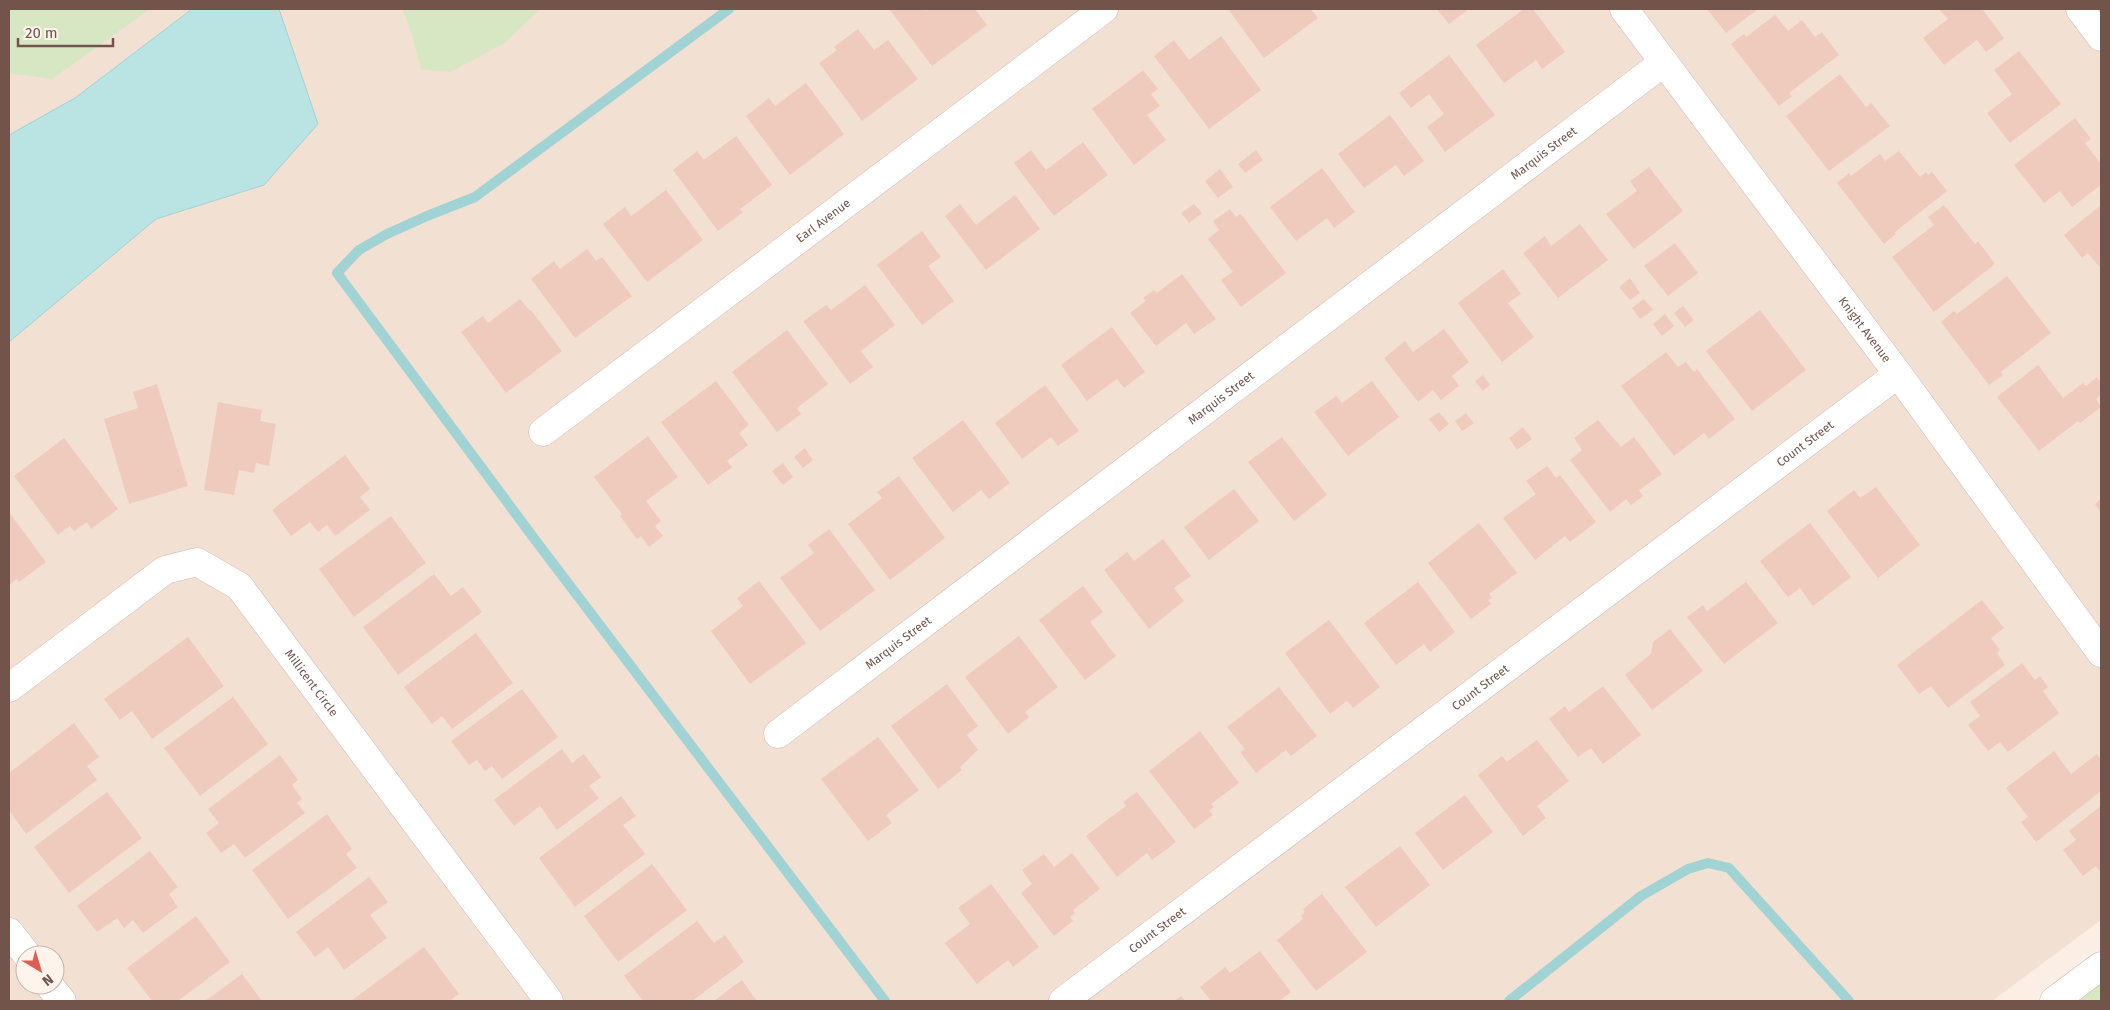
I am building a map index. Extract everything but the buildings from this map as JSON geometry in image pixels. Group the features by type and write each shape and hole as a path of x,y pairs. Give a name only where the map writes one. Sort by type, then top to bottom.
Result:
{"street":[{"name":"Earl Avenue","path":"542,432 1104,9"},
{"name":"Knight Avenue","path":"1624,9 1898,374 2101,653"},
{"path":"2080,9 2101,37"},
{"name":"Marquis Street","path":"778,734 1664,62"},
{"name":"Count Street","path":"1063,1001 1898,374"},
{"name":"Millicent Circle","path":"9,688 166,570 197,562 239,586 549,1001"},
{"path":"9,932 19,945"},
{"path":"2054,1001 2101,966"}],"shaded area":[{"path":"9,9 2101,9 2101,920 1992,1001 9,1001"}],"green space":[{"path":"9,9 150,9 52,79 9,73"},
{"path":"402,9 540,9 505,43 450,72 421,69 411,31"},
{"path":"2101,967 2101,1001 2055,1001"}],"water":[{"path":"192,9 279,9 318,124 264,185 156,219 9,342 9,135 75,98"}],"waterway":[{"path":"729,9 475,197 387,234 359,250 337,273 536,541 885,1001"},
{"path":"1509,1001 1641,896 1688,869 1708,863 1729,868 1849,1001"}]}
